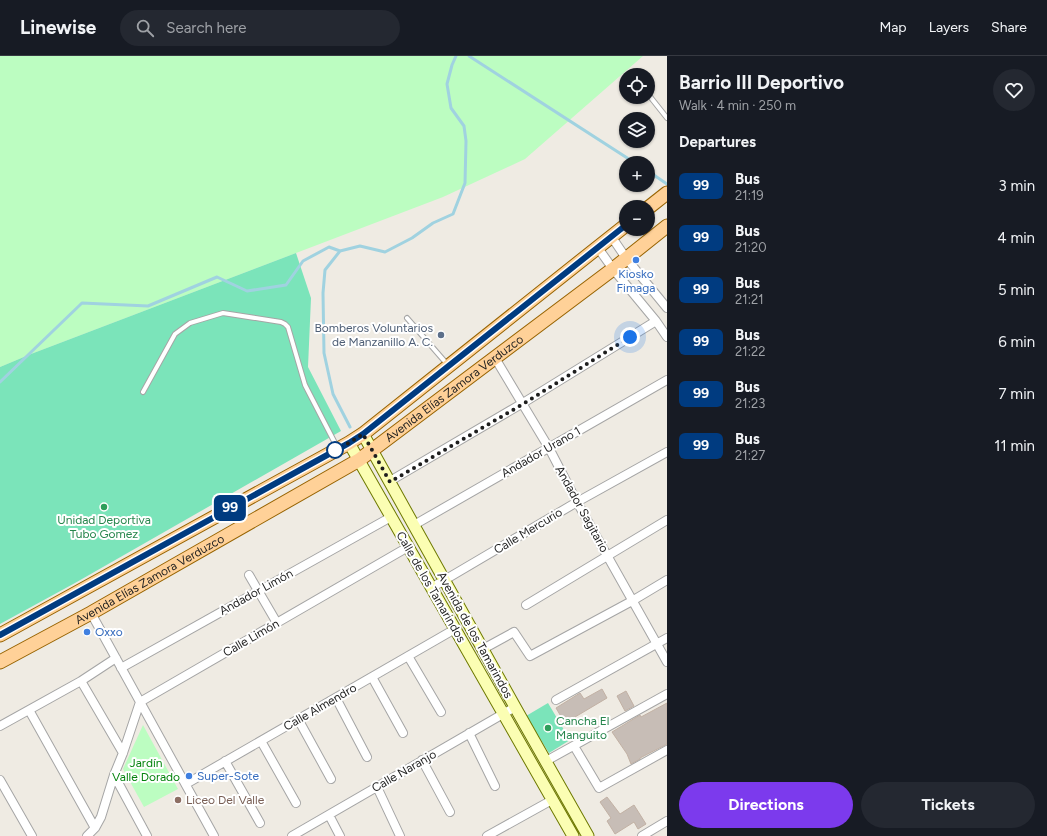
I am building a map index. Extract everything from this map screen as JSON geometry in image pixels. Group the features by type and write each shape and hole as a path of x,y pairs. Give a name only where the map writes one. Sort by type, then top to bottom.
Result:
{"main road":[{"path":"655,202 667,193"},
{"name":"Avenida Elías Zamora Verduzco","path":"0,662 91,613 372,451 613,269 667,226"},
{"name":"Avenida Elías Zamora Verduzco","path":"0,635 363,434 619,230"}],"street":[{"path":"611,236 626,258 667,308"},
{"path":"598,248 667,337"},
{"path":"390,482 523,404 656,321"},
{"name":"Andador Sagitario","path":"495,358 549,448 577,502 667,662"},
{"name":"Andador Urano 1","path":"414,525 667,380"},
{"name":"Avenida de los Tamarindos","path":"363,434 588,836"},
{"name":"Calle de los Tamarindos","path":"343,446 358,460 573,836"},
{"name":"Calle Mercurio","path":"431,588 577,502 667,452"},
{"name":"Andador Limón","path":"121,668 391,517"},
{"path":"526,605 667,520"},
{"name":"Calle Limón","path":"140,702 408,547"},
{"path":"249,575 277,623"},
{"path":"483,649 514,632 530,656 667,580"},
{"path":"91,613 214,836"},
{"name":"Calle Almendro","path":"186,784 455,629"},
{"path":"556,700 667,638"},
{"path":"408,656 440,712"},
{"path":"0,726 81,681 116,658"},
{"path":"372,677 403,733"},
{"path":"81,681 123,753"},
{"path":"546,762 667,694"},
{"path":"336,698 367,757"},
{"path":"87,836 101,817 114,774 123,753 140,702"},
{"name":"Calle Naranjo","path":"292,836 515,707"},
{"path":"29,710 94,828"},
{"path":"298,719 331,779"},
{"path":"469,733 495,786"},
{"path":"261,741 296,803"},
{"path":"574,746 599,788 667,750"},
{"path":"422,760 450,812"},
{"path":"225,762 260,823"},
{"path":"114,774 147,836"},
{"path":"0,780 32,836"},
{"path":"377,787 400,836"},
{"path":"487,836 552,800"},
{"path":"329,815 340,836"},
{"path":"642,836 667,821"}],"lane":[{"path":"655,103 667,118"},
{"path":"143,392 175,334 190,323 223,313 281,322 288,328 305,385 343,446"},
{"path":"407,318 448,366"}],"green space":[{"path":"0,56 643,56 629,68 619,68 619,77 525,159 443,197 0,367"},
{"name":"Unidad Deportiva Tubo Gomez","path":"296,253 311,298 308,367 341,431 75,583 0,624 0,367"},
{"name":"Cancha El Manguito","path":"548,703 570,740 549,753 526,716"},
{"name":"Jardín Valle Dorado","path":"143,725 178,789 144,807 123,769"}],"building":[{"path":"602,689 607,698 575,717 576,719 566,725 556,708 580,693 584,699"},
{"path":"626,691 634,706 625,711 617,696"},
{"path":"667,703 667,744 631,764 627,754 612,732 640,715 641,717"},
{"path":"607,797 620,814 634,805 646,824 638,829 634,822 615,834 607,821 611,818 600,802"}],"waterway":[{"path":"350,427 333,394 324,353 323,293 325,270 340,251 360,246 385,252 412,238 433,223 453,214 465,183 466,141 464,126 451,108 447,84 456,56"},
{"path":"469,56 624,156"},
{"path":"655,176 667,184"},
{"path":"0,382 82,303 148,306 217,277 247,291 286,285 303,261 329,247 340,251"}],"bus line":[{"name":"99","path":"0,635 363,434 619,230"}],"place":[{"name":"Kiosko Fimaga","path":"636,260"},
{"name":"Bomberos Voluntarios de Manzanillo A. C.","path":"441,335"},
{"name":"Unidad Deportiva Tubo Gomez","path":"104,507"},
{"name":"Oxxo","path":"87,632"},
{"name":"Cancha El Manguito","path":"548,728"},
{"name":"Super-Sote","path":"189,776"},
{"name":"Liceo Del Valle","path":"178,800"}],"route":[{"path":"335,450 363,434 390,482 523,404 630,337"}]}
